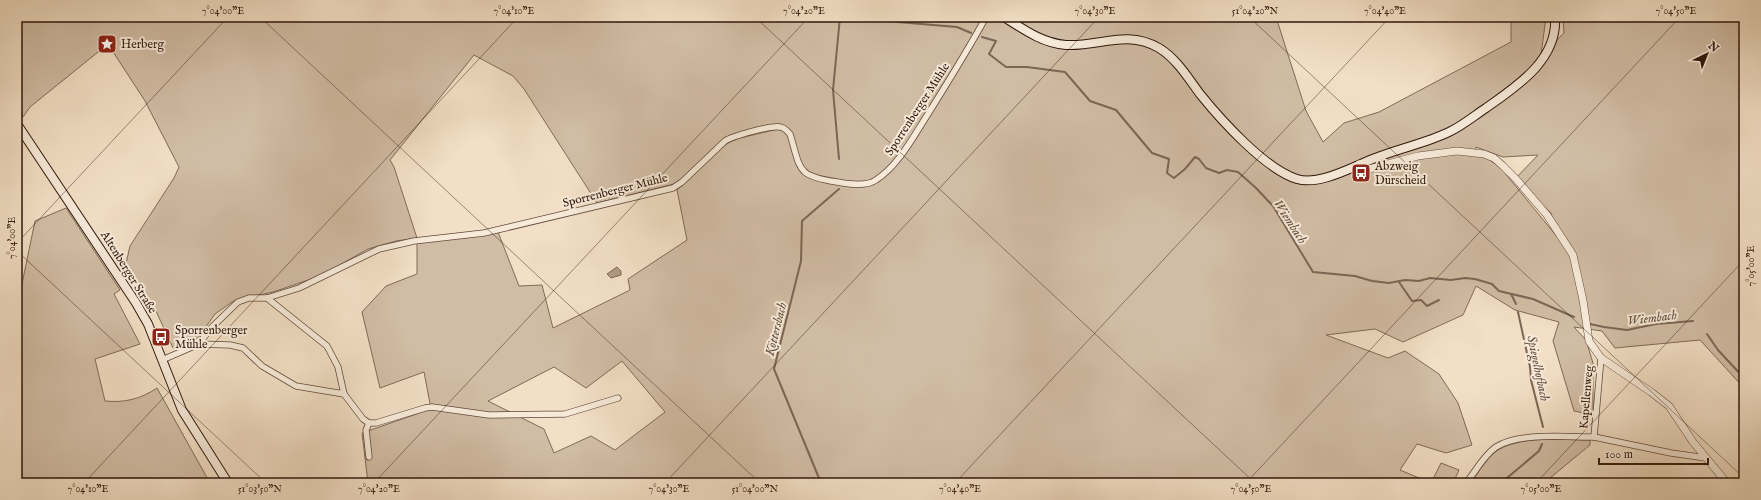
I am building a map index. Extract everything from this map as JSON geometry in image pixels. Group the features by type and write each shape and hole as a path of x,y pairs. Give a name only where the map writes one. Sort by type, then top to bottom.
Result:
{"main road":[{"path":"1004,17 1038,37 1053,43 1067,45 1124,38 1135,39 1159,48 1173,60 1201,96 1246,143 1271,164 1296,178 1306,181 1318,180 1450,132 1504,96 1528,76 1542,60 1553,36 1555,17"},
{"name":"Altenberger Straße","path":"17,124 136,303 148,324 182,410 228,483"}],"street":[{"name":"Sporrenberger Mühle","path":"199,344 210,329 238,302 249,298 267,298 310,284 369,253 392,245 484,233 673,188 682,182 728,139 774,127 783,127 790,134 801,168 808,176 845,183 863,184 875,181 896,162 907,146 960,63 986,17"},
{"path":"1359,164 1361,168 1365,170 1418,156 1457,151 1470,151 1494,158 1516,179 1547,215 1573,255 1583,300 1589,341 1601,358 1660,398 1672,411 1706,458 1727,483"},
{"path":"267,298 327,346 338,367 344,394 363,419 369,423 376,423 432,407 489,415 565,414 618,398"},
{"name":"Sporrenberger Mühle","path":"162,360 199,344 239,347 247,351 262,366 296,386 344,394"},
{"name":"Kapellenweg","path":"1594,437 1601,358"},
{"path":"369,423 366,430 369,457"},
{"name":"Kapellenweg","path":"1466,483 1482,460 1496,447 1509,442 1528,438 1594,437 1671,453 1706,458"}],"shaded area":[{"path":"17,17 1276,17 1306,111 1323,142 1344,123 1379,112 1511,42 1511,17 1546,17 1541,55 1564,33 1563,17 1744,17 1744,388 1700,340 1615,348 1602,331 1574,327 1586,340 1593,363 1593,415 1574,411 1553,341 1559,322 1515,310 1476,286 1463,315 1403,342 1375,329 1326,335 1388,358 1405,351 1439,374 1458,403 1472,445 1446,453 1417,444 1400,470 1431,483 368,483 362,433 431,409 424,372 380,388 362,312 386,286 417,274 417,243 498,232 519,286 542,285 553,328 630,290 628,279 687,240 677,190 722,147 740,138 778,129 783,131 780,124 726,137 682,179 674,184 597,203 524,89 513,76 474,55 390,160 394,167 417,238 396,241 368,249 320,276 273,292 235,300 215,314 198,338 173,348 155,309 125,268 130,246 174,178 179,167 145,101 108,44 30,107 23,117 17,105","holes":["1476,147 1503,157 1538,155 1515,179 1551,213 1558,238 1500,167 1488,159 1475,154","622,361 665,412 615,450 591,436 554,453 544,429 488,401 554,367 586,388"]},
{"path":"66,208 120,290 114,294 140,344 95,359 105,401 126,401 145,395 157,388 210,483 17,483 17,308 35,221"},
{"path":"617,267 621,271 621,275 611,278 607,274"},
{"path":"1543,439 1590,440 1590,445 1544,483 1471,483 1483,465 1494,453 1509,445"},
{"path":"1441,463 1459,470 1453,483 1431,483"}],"waterway":[{"name":"Wiembach","path":"683,17 704,19 710,17"},
{"name":"Wiembach","path":"838,17 957,27 971,33"},
{"name":"Köttersbach","path":"839,159 833,90 840,17"},
{"name":"Wiembach","path":"982,37 996,41 989,54 1006,67 1027,67 1065,72 1090,101 1116,110 1152,153 1169,159 1167,173 1174,178 1185,169 1195,157 1199,159 1206,168 1219,173 1227,170 1238,172 1273,206 1313,272 1355,276 1372,281 1389,283 1405,280 1419,281 1430,278 1451,280 1465,278 1475,279 1492,284 1499,291 1533,299 1574,317"},
{"name":"Köttersbach","path":"821,483 774,369 801,261 802,221 839,189"},
{"path":"1399,282 1412,301 1421,300 1427,306 1439,300"},
{"name":"Spiegelhofbach","path":"1511,294 1516,304"},
{"name":"Spiegelhofbach","path":"1518,312 1530,367 1531,380 1543,427"},
{"name":"Wiembach","path":"1590,324 1627,330 1656,324 1693,321"},
{"name":"Wiembach","path":"1707,334 1718,350 1744,378"},
{"name":"Spiegelhofbach","path":"1501,483 1539,451 1542,444"}],"place":[{"name":"Herberg","path":"107,44"},
{"name":"Abzweig Dürscheid","path":"1361,173"},
{"name":"Sporrenberger Mühle","path":"161,337"}]}
